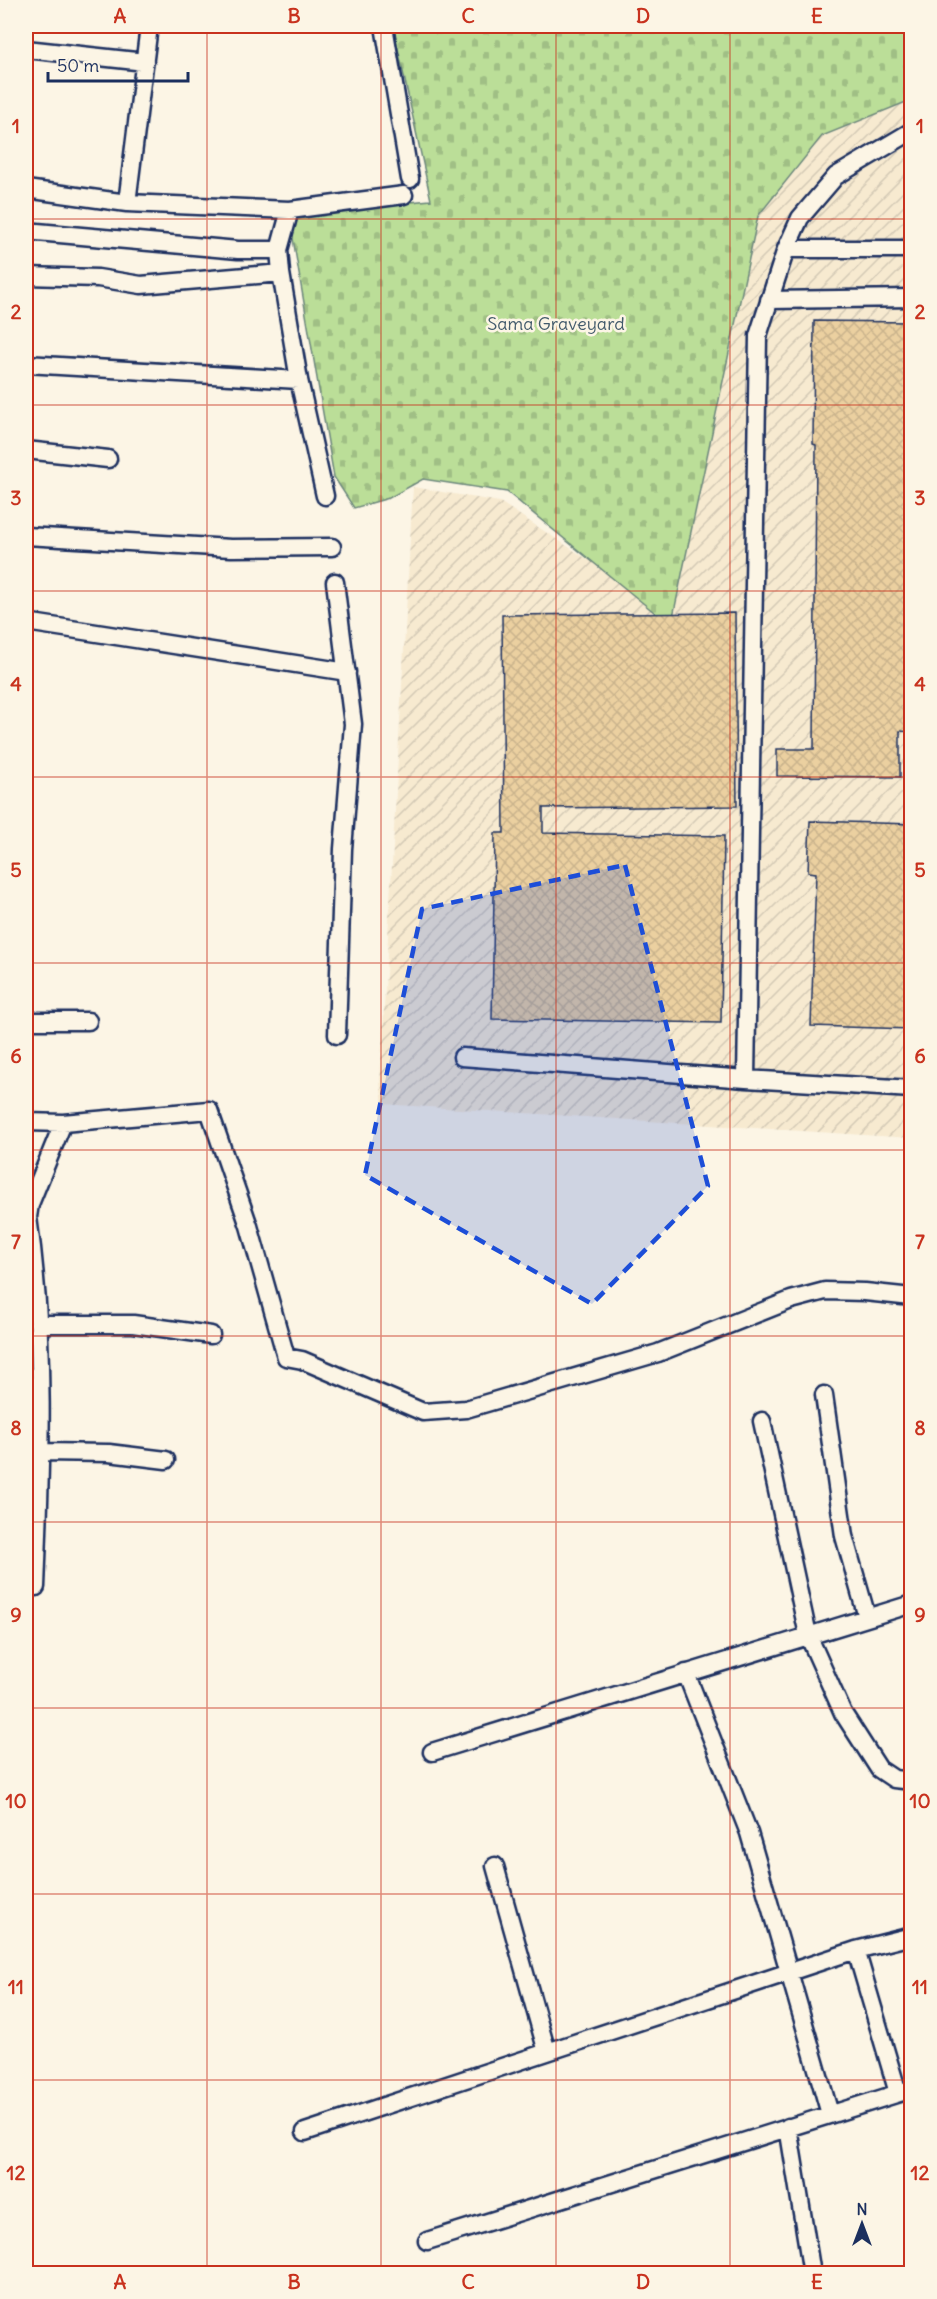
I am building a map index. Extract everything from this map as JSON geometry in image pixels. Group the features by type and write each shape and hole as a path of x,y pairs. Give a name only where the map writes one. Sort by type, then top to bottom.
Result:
{"street":[{"path":"127,203 149,26"},
{"path":"26,189 127,203 290,210 407,187 384,26"},
{"path":"26,49 145,62"},
{"path":"746,1079 758,336 786,249 800,218 836,176 912,131"},
{"path":"290,210 279,250 281,273 299,380 325,496"},
{"path":"26,231 238,250 279,250"},
{"path":"786,249 912,249"},
{"path":"26,276 98,278 141,285 281,273"},
{"path":"769,300 912,298"},
{"path":"26,364 299,380"},
{"path":"26,450 108,459"},
{"path":"26,537 231,548 332,547"},
{"path":"335,582 353,724 343,849 337,1035"},
{"path":"26,622 347,672"},
{"path":"26,1021 88,1021"},
{"path":"462,1057 912,1089"},
{"path":"26,1122 63,1123 209,1110 249,1226 286,1357 302,1360 423,1412 466,1409 658,1353 791,1300 825,1291 912,1297"},
{"path":"36,1587 42,1452 39,1324 28,1217 30,1204 63,1123"},
{"path":"39,1324 133,1324 210,1335"},
{"path":"824,1395 844,1536 867,1617"},
{"path":"762,1421 808,1635 843,1713 879,1769 894,1779 912,1781"},
{"path":"42,1452 109,1453 166,1460"},
{"path":"432,1752 912,1604"},
{"path":"686,1673 749,1833 830,2114"},
{"path":"495,1866 547,2052"},
{"path":"304,2132 856,1950 912,1936"},
{"path":"427,2241 905,2091 856,1950"},
{"path":"788,2127 812,2274"}],"highlighted area":[{"path":"625,865 708,1186 592,1304 365,1175 422,909"}],"shaded area":[{"path":"752,26 911,26 911,1138 383,1104 380,1081 413,487 500,502 587,559"}],"green space":[{"name":"Sama Graveyard","path":"393,26 911,26 911,100 822,136 758,216 671,626 507,492 423,479 389,498 354,508 334,477 291,227 292,221 310,211 431,200"}],"building":[{"path":"814,321 912,322 912,732 900,731 900,777 777,776 777,749 814,749 816,445 813,444"},
{"path":"735,613 737,806 543,808 543,833 724,836 721,1023 492,1019 495,833 504,833 502,615"},
{"path":"810,821 912,824 912,1029 811,1026 816,873 808,872"}]}
